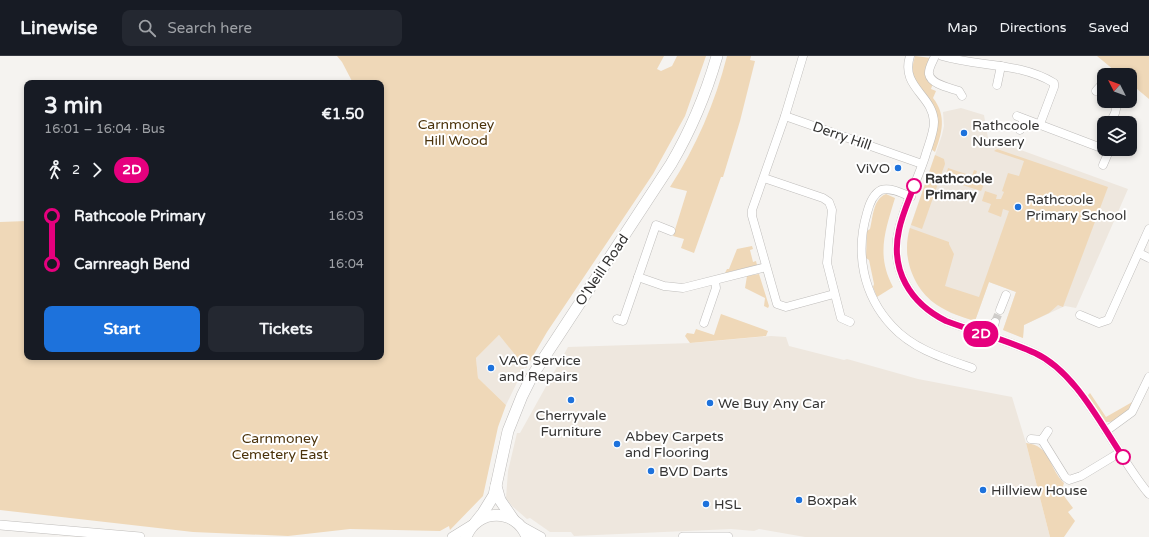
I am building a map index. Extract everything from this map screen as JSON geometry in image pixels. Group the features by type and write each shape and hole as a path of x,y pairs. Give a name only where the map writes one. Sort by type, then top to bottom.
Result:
{"main road":[{"name":"O'Neill Road","path":"466,537 494,495 508,431 522,396 543,358 671,164 698,110 717,56"},
{"name":"O'Neill Road","path":"496,486 502,505 518,523 527,537"},
{"path":"474,523 487,516 494,515 502,515 518,523"}],"street":[{"path":"803,56 785,116 752,210 752,216 777,304 786,307 834,294"},
{"path":"910,56 907,66 910,80 934,116 932,135 899,229 897,241 899,270 905,283 917,301 932,314 946,321 1036,353 1052,365 1077,388 1119,453 1149,494"},
{"path":"934,56 930,71 931,78 937,83 959,91 962,96"},
{"path":"942,56 961,62 990,60 1000,66 1014,67 1054,83 1054,87 1040,124"},
{"path":"996,86 1000,66"},
{"name":"Derry Hill","path":"785,116 922,164"},
{"path":"1020,130 1021,117 1097,145"},
{"path":"1103,165 1105,156"},
{"path":"764,178 823,198 829,202 832,210 827,263 841,318 850,322"},
{"path":"911,196 889,189 881,190 875,195 869,205 862,238 862,268 864,276 873,300 892,327 925,351 967,369"},
{"path":"617,319 622,321 656,225 672,231"},
{"path":"1080,315 1099,323 1108,320 1149,229"},
{"path":"1139,253 1149,258"},
{"path":"638,277 674,288 683,288 766,267"},
{"path":"704,322 716,288 715,281"},
{"path":"1000,310 1006,296"},
{"path":"990,337 995,322"},
{"path":"1106,431 1132,412 1146,391 1149,377"},
{"path":"1042,440 1048,431"},
{"path":"1031,439 1042,440"},
{"path":"1042,440 1065,477 1069,480 1081,476 1119,453"},
{"path":"452,537 474,523"},
{"path":"518,523 541,537"},
{"path":"0,525 62,533 92,532 140,537"},
{"path":"80,537 92,532"},
{"path":"683,537 728,537"}],"shaded area":[{"name":"Rathcoole Primary School","path":"961,108 984,115 988,138 1128,189 1076,308 1065,306 1024,325 1023,338 1003,330 1016,292 989,282 975,321 951,313 930,299 921,290 910,266 907,253 909,230 942,135 944,126 943,112"},
{"path":"499,335 525,366 506,405 478,378 476,358"},
{"path":"771,336 786,337 789,346 844,360 847,359 918,379 1012,397 1026,443 1050,537 805,537 759,529 754,531 731,529 574,536 571,532 550,532 530,518 527,519 512,506 506,498 508,471 517,433 520,433 568,347 692,343"}],"green space":[{"name":"Carnmoney Cemetery East","path":"337,56 664,56 657,69 661,71 672,66 677,56 706,56 685,116 653,174 547,332 526,368 499,335 476,358 478,378 506,405 498,427 483,496 450,530 449,526 440,531 350,529 288,536 193,532 0,510 0,222 24,221 24,360 384,360 384,80 351,80"},
{"path":"727,56 751,56 750,60 755,61 740,121 723,177 721,177 694,253 681,248 684,239 673,236 687,191 670,187 688,156 711,108"},
{"path":"915,56 931,58 933,83 931,89 936,91 933,98 942,118 940,138 935,152 931,149 938,125 911,72"},
{"path":"1097,56 1149,56 1149,99 1137,89 1137,68 1112,68"},
{"path":"997,149 1108,187 1063,307 1058,305 1049,313 1024,325 1023,338 1003,330 1016,292 989,282 975,321 946,310 929,298 921,290 916,281 908,260 907,250 910,228 949,242 954,254 945,286 979,297 1009,211 1003,209 1001,217 988,212 991,204 982,201 985,191 997,195 996,199 1001,199 1008,173 1019,176 1024,161 994,151"},
{"path":"935,155 944,159 945,164 922,229 911,225"},
{"path":"948,168 972,176 974,170 977,171 975,178 985,182 981,191 947,180 945,178"},
{"path":"886,194 895,198 885,232 884,243 885,264 893,287 877,297 873,287 874,284 869,260 866,258 867,231 870,229 878,200"},
{"path":"752,246 753,249 750,250 753,262 756,261 757,265 725,273 727,269 729,269 737,249"},
{"path":"759,274 769,306 768,308 764,306 765,298 745,288 747,276"},
{"path":"721,314 768,331 766,336 690,343 685,336 687,333 694,334 696,329 714,335"},
{"path":"1090,393 1106,417 1134,401 1123,416 1115,421 1106,422 1087,396"},
{"path":"1026,443 1040,448 1045,453 1064,483 1061,492 1073,508 1068,512 1075,521 1064,537 1050,537"}],"tunnel":[{"path":"995,322 1000,310"}],"bus line":[{"name":"2D","path":"914,186 899,229 897,257 899,270 909,290 917,301 932,314 946,321 1036,353 1052,365 1077,388 1123,457"}],"place":[{"name":"Rathcoole Nursery","path":"964,133"},
{"name":"ViVO","path":"898,168"},
{"name":"Rathcoole Primary","path":"914,186"},
{"name":"Rathcoole Primary School","path":"1018,207"},
{"name":"VAG Service and Repairs","path":"491,368"},
{"name":"Cherryvale Furniture","path":"571,400"},
{"name":"We Buy Any Car","path":"710,403"},
{"name":"Abbey Carpets and Flooring","path":"617,444"},
{"name":"BVD Darts","path":"651,471"},
{"name":"Hillview House","path":"983,490"},
{"name":"Boxpak","path":"799,500"},
{"name":"HSL","path":"706,504"}],"park label":[{"name":"Carnmoney Hill Wood","path":"456,132"}]}
